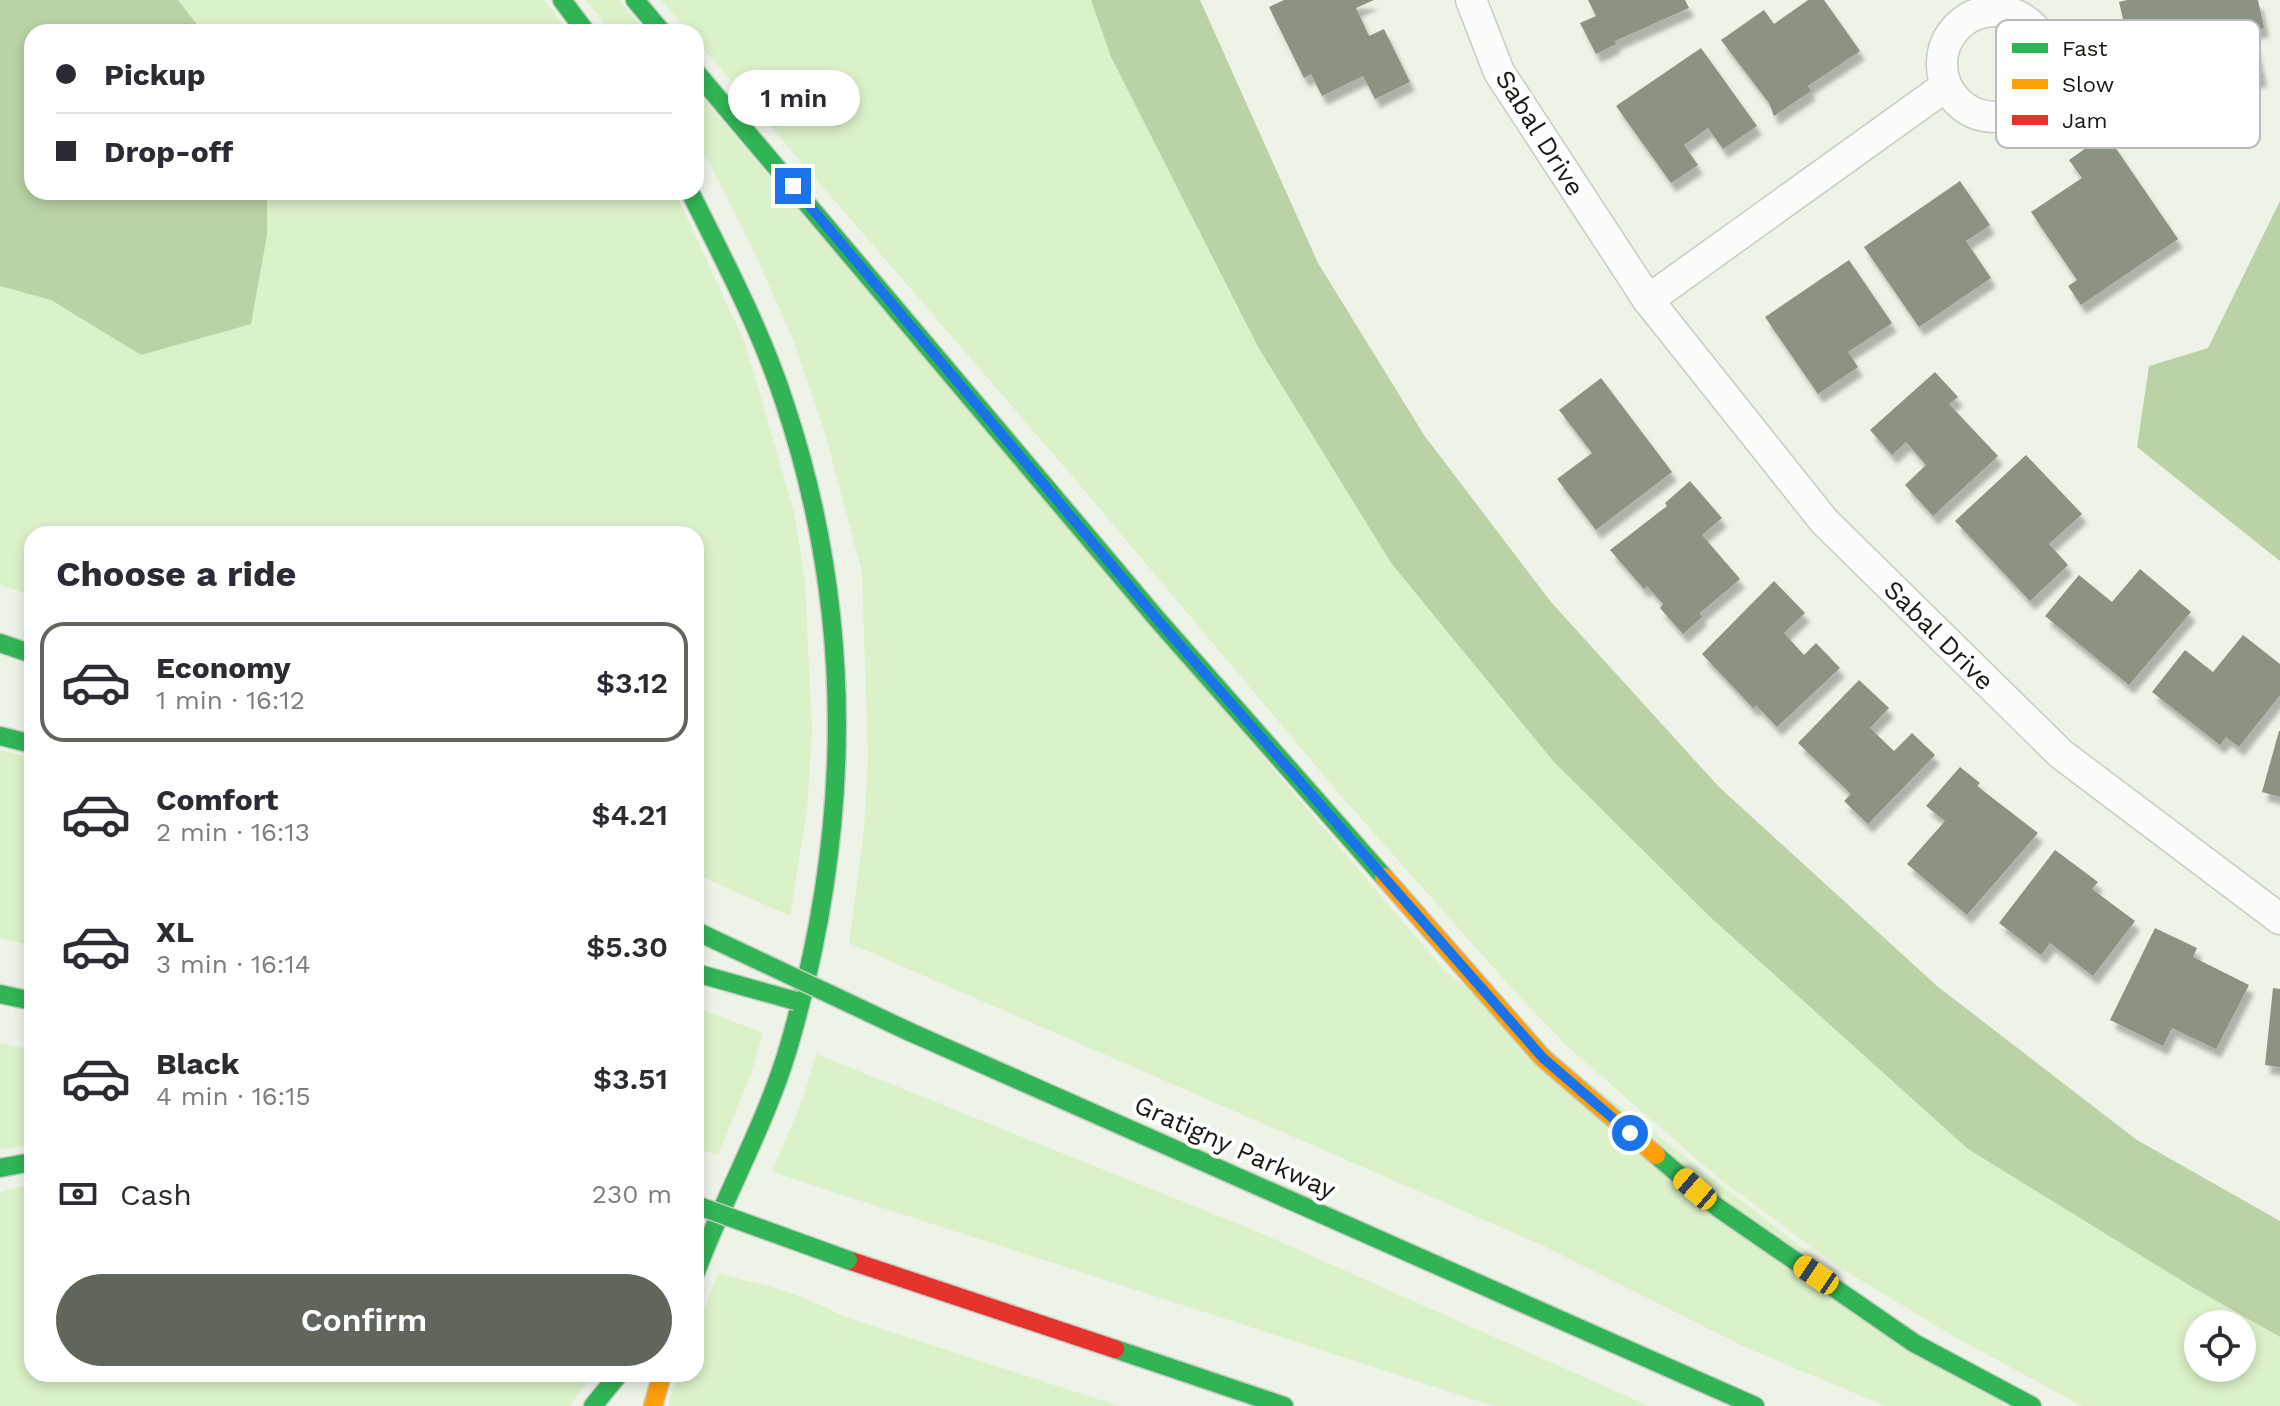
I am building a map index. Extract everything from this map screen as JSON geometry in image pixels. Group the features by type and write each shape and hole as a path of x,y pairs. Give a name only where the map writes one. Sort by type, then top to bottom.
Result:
{"highway":[{"path":"562,0 580,24"},
{"path":"635,0 655,24"},
{"path":"704,81 1157,619 1543,1058 1717,1207 1914,1343 2032,1406"},
{"path":"694,200 760,334 786,399 805,460 832,588 840,716 829,871 804,997 772,1096 704,1248"},
{"path":"0,643 24,651"},
{"path":"0,736 24,742"},
{"name":"Gratigny Parkway","path":"704,935 910,1032 1755,1406"},
{"path":"704,975 910,1032"},
{"path":"0,994 24,999"},
{"path":"0,1168 24,1164"},
{"path":"704,1208 848,1260 1284,1406"},
{"path":"704,1233 848,1260"},
{"path":"593,1406 612,1382"},
{"path":"653,1406 660,1382"}],"street":[{"name":"Sabal Drive","path":"1471,0 1499,72 1648,300 1824,521 2061,754 2280,919"},
{"path":"1648,300 1946,86"}],"shaded area":[{"path":"0,0 178,0 197,24 24,24 24,200 267,200 267,235 251,324 141,355 51,300 0,286"},
{"path":"178,0 544,0 563,24 197,24"},
{"path":"586,0 619,0 639,24 606,24"},
{"path":"661,0 1091,0 1111,57 1258,347 1391,563 1553,761 1709,916 1968,1149 2232,1310 2184,1310 2184,1382 2256,1382 2256,1323 2280,1337 2280,1406 2082,1406 1953,1336 1839,1267 1720,1179 1567,1046 1342,797 1073,477 704,49 704,24 682,24"},
{"path":"1091,0 1200,0 1318,263 1424,435 1551,602 1719,787 1937,986 2137,1140 2280,1221 2280,1337 2256,1323 2256,1310 2232,1310 1968,1149 1709,916 1553,761 1391,563 1258,347 1111,57"},
{"path":"704,99 1444,970 2006,1406 1886,1406 1871,1400 1745,1347 1544,1246 849,943 864,830 868,757 862,572 824,430 793,340 753,249 704,155"},
{"path":"267,200 679,200 745,343 794,512 805,582 812,730 807,810 790,916 704,878 704,526 24,526 24,592 0,585 0,286 51,300 141,355 267,235"},
{"path":"2280,201 2280,561 2137,447 2149,366 2208,348"},
{"path":"0,750 24,756 24,944 0,938"},
{"path":"704,1010 763,1033 751,1074 718,1155 704,1151"},
{"path":"0,1043 24,1048 24,1146 0,1150"},
{"path":"816,1054 1256,1231 1649,1406 1494,1406 772,1172 802,1101"},
{"path":"24,1186 24,1382 586,1382 570,1406 0,1406 0,1192"},
{"path":"718,1273 782,1290 842,1316 1119,1406 668,1406 676,1382 704,1382 704,1310"}],"building":[{"path":"1284,0 1374,0 1356,8 1369,36 1384,29 1410,82 1375,99 1363,76 1322,96 1311,74 1304,78 1269,7"},
{"path":"1588,0 1685,0 1689,8 1615,41 1616,44 1596,54 1580,23 1596,16"},
{"path":"1808,0 1824,0 1860,51 1808,86 1811,91 1774,116 1769,103 1721,40 1764,10 1774,24"},
{"path":"2258,0 2264,28 2260,29 2260,20 2123,20 2119,2"},
{"path":"1701,48 1757,126 1723,149 1708,128 1684,145 1698,165 1671,183 1616,106"},
{"path":"2086,148 2116,148 2178,239 2081,305 2068,286 2077,280 2031,212 2082,178 2069,160"},
{"path":"1960,181 1990,225 1966,241 1991,278 1919,327 1864,247"},
{"path":"1849,260 1892,323 1848,352 1858,367 1818,394 1765,317"},
{"path":"1935,372 1958,397 1949,404 1998,456 1933,516 1905,485 1926,465 1906,442 1892,455 1870,430"},
{"path":"1601,378 1672,472 1596,530 1557,479 1592,453 1559,410"},
{"path":"2026,455 2082,514 2049,544 2068,565 2030,601 1955,521"},
{"path":"1690,481 1722,518 1702,535 1740,579 1700,613 1702,617 1683,634 1660,608 1663,604 1647,586 1644,589 1610,550 1667,506 1665,503"},
{"path":"2140,569 2191,612 2129,685 2045,616 2079,575 2112,602"},
{"path":"1774,581 1805,613 1784,633 1804,655 1816,643 1840,668 1777,727 1756,705 1753,708 1702,654"},
{"path":"2243,635 2280,664 2280,695 2239,747 2226,737 2220,745 2152,692 2185,650 2213,672"},
{"path":"1859,680 1889,708 1870,728 1894,751 1912,733 1935,755 1868,824 1844,801 1851,794 1798,743"},
{"path":"2280,731 2280,797 2262,792"},
{"path":"1960,767 1980,783 1977,786 2038,833 1967,915 1907,864 1945,821 1926,806"},
{"path":"2055,850 2098,882 2092,889 2135,921 2093,976 2050,943 2041,955 1999,923"},
{"path":"2155,928 2197,948 2193,957 2249,985 2216,1049 2172,1028 2163,1046 2110,1020"},
{"path":"2273,988 2280,989 2280,1067 2265,1065"}],"traffic: fast":[{"path":"562,0 580,24"},
{"path":"635,0 655,24"},
{"path":"704,81 1157,619 1384,877"},
{"path":"694,200 764,347 784,401 807,482 824,562 834,643 837,724 834,805 809,968 779,1078 704,1253"},
{"path":"0,643 24,651"},
{"path":"0,736 24,742"},
{"path":"704,935 910,1032"},
{"path":"704,975 796,1001"},
{"path":"0,994 24,999"},
{"path":"910,1032 1755,1406"},
{"path":"1656,1155 1717,1207 1914,1343 2032,1406"},
{"path":"0,1168 24,1164"},
{"path":"704,1208 848,1260"},
{"path":"1115,1349 1284,1406"},
{"path":"593,1406 612,1382"}],"traffic: slow":[{"path":"1384,877 1543,1058 1656,1155"},
{"path":"653,1406 660,1382"}],"traffic: jam":[{"path":"848,1260 1115,1349"}],"route":[{"path":"793,186 1157,619 1543,1058 1630,1133"}]}
